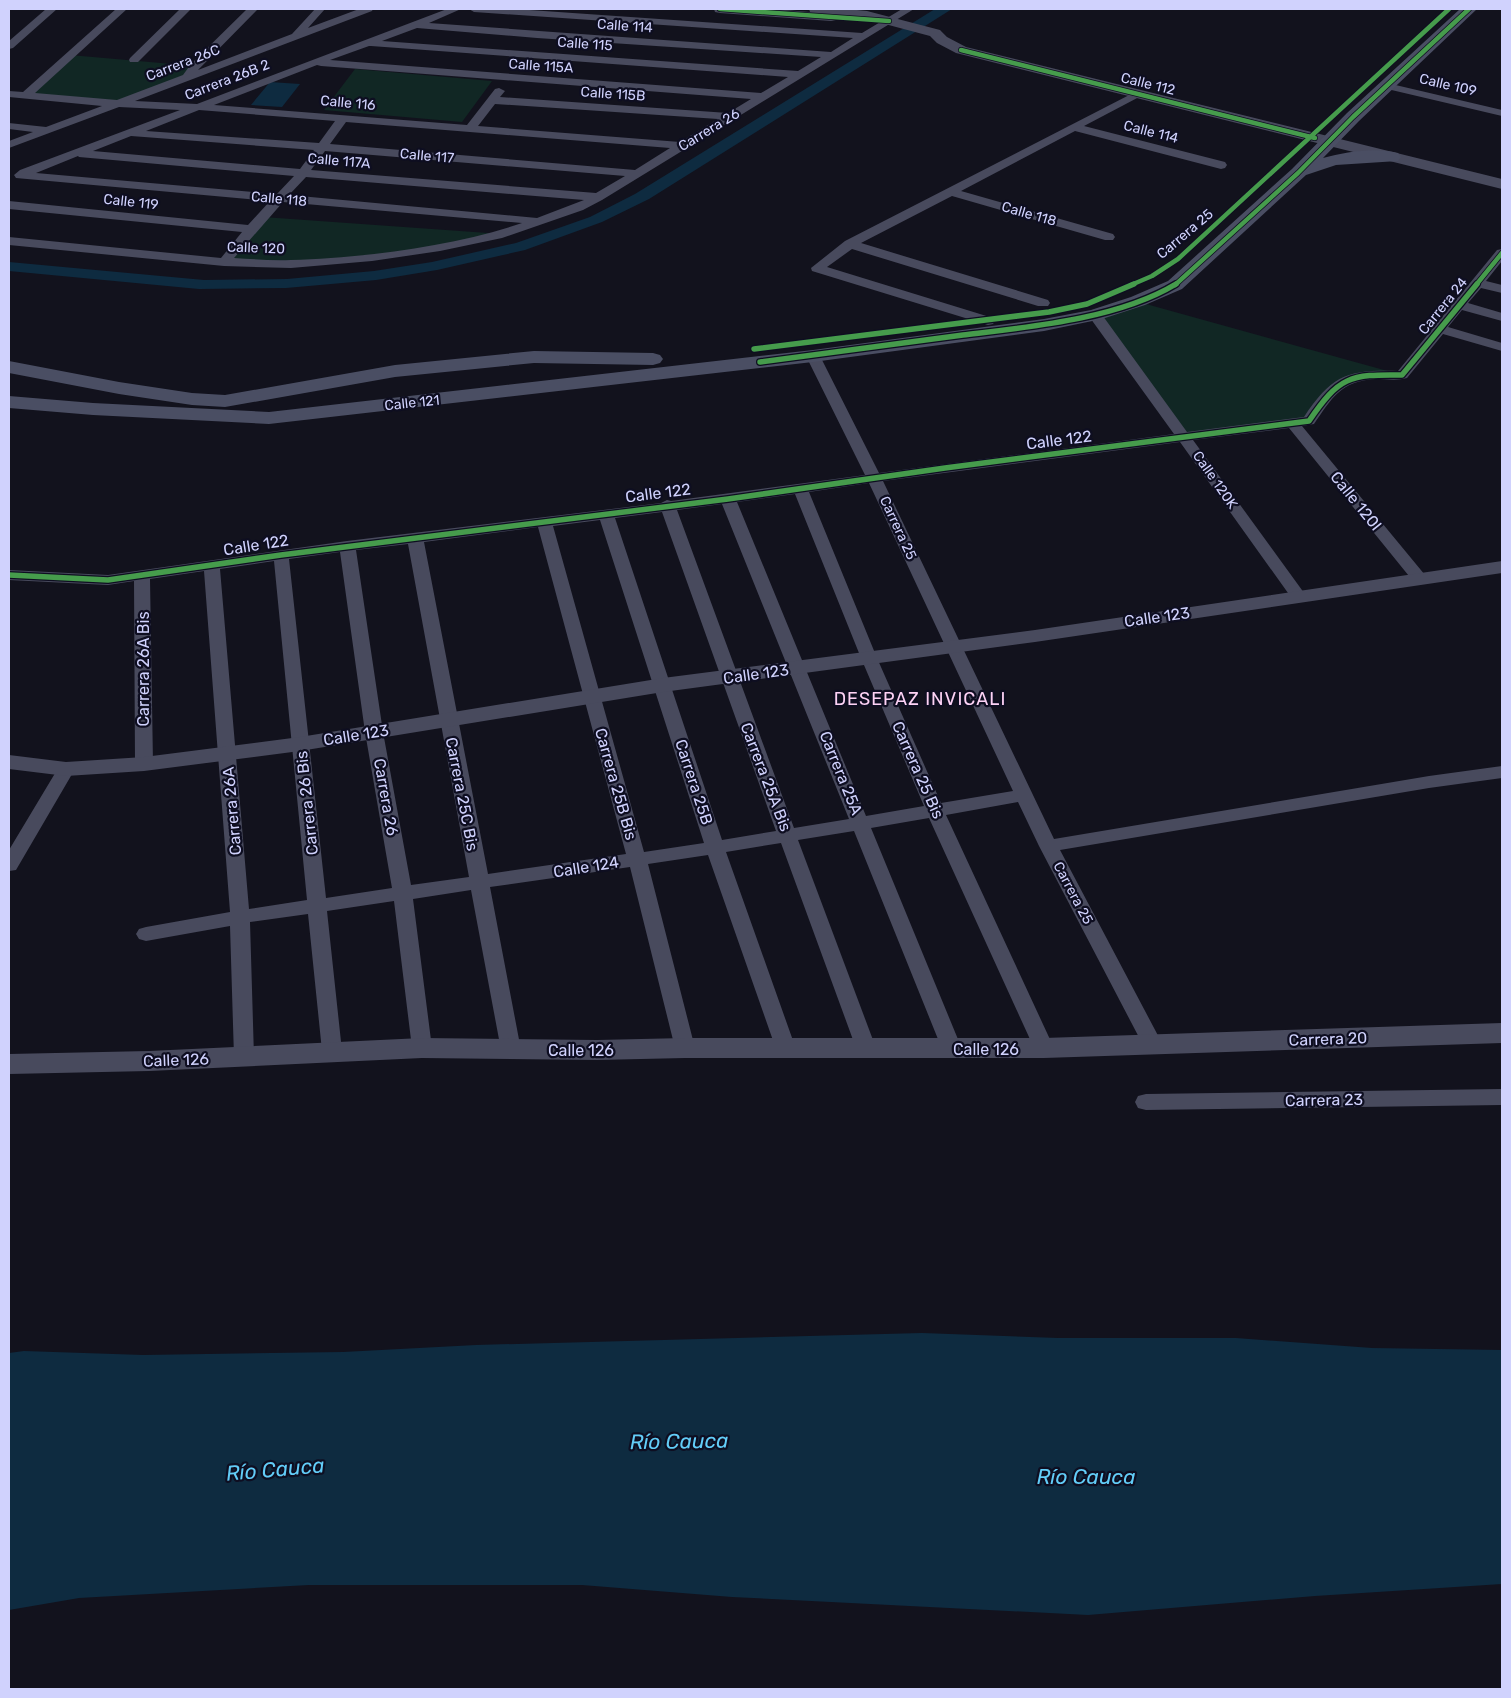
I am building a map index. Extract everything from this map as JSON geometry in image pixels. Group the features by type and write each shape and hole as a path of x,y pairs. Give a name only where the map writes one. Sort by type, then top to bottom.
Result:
{"main road":[{"name":"Carrera 25","path":"810,350 1086,304 1152,276 1178,259 1201,240 1309,137 1449,9"},
{"name":"Carrera 25","path":"810,350 1044,325 1095,315 1138,301 1175,284 1298,173 1469,9"},
{"path":"1348,123 1360,138 1392,157"},
{"path":"1298,173 1329,161 1350,158 1392,157"},
{"name":"Calle 121","path":"9,367 119,388 192,399 225,401 395,371 534,357 631,360 810,350"},
{"name":"Calle 121","path":"9,402 160,413 269,418 478,395 810,350"},
{"path":"478,395 493,389 502,380 500,371 480,362"}],"street":[{"path":"9,46 52,9"},
{"path":"25,96 122,9"},
{"path":"134,60 186,9"},
{"path":"186,78 195,66 253,9"},
{"path":"295,37 320,9"},
{"name":"Carrera 26C","path":"9,145 368,9"},
{"name":"Carrera 26B 2","path":"15,177 456,9"},
{"path":"474,9 553,12 863,36"},
{"name":"Calle 112","path":"720,9 892,22"},
{"name":"Calle 112","path":"824,9 868,15 935,33 942,40 961,50 1502,184"},
{"name":"Carrera 26","path":"502,234 579,207 598,197 863,36 892,22 909,9"},
{"path":"469,130 553,12"},
{"name":"Calle 114","path":"414,25 834,55"},
{"name":"Calle 115","path":"367,43 801,75"},
{"name":"Calle 115A","path":"316,62 763,97"},
{"name":"Calle 109","path":"1387,86 1502,113"},
{"name":"Calle 116","path":"9,94 121,104 198,107 684,146"},
{"path":"988,321 817,268 850,244 1137,94"},
{"name":"Calle 115B","path":"492,100 732,117"},
{"path":"224,262 251,229 281,199 303,173 343,119"},
{"path":"9,126 49,130"},
{"name":"Calle 114","path":"1073,127 1221,165"},
{"name":"Calle 117","path":"131,133 322,147 634,174"},
{"name":"Calle 117A","path":"78,153 598,197"},
{"name":"Calle 118","path":"15,177 539,221"},
{"name":"Calle 118","path":"949,191 1109,237"},
{"name":"Calle 119","path":"9,205 251,229"},
{"name":"Calle 120","path":"9,241 224,262 291,264 372,257 440,247 502,234"},
{"path":"850,244 1043,303"},
{"name":"Carrera 24","path":"1309,422 1332,389 1349,380 1372,375 1402,375 1502,253"},
{"path":"1478,282 1502,289"},
{"path":"1460,305 1502,317"},
{"name":"Calle 120K","path":"1095,315 1299,597"},
{"path":"1440,329 1502,347"},
{"name":"Carrera 25","path":"810,350 874,478 1048,846 1153,1045"},
{"name":"Calle 122","path":"11,576 108,580 212,566 281,554 728,499 874,478 1309,422"},
{"name":"Calle 120I","path":"1293,424 1419,578"},
{"name":"Carrera 25 Bis","path":"800,488 869,658 935,811 1044,1048"},
{"name":"Carrera 25A","path":"728,499 862,824 952,1049"},
{"name":"Carrera 25A Bis","path":"667,506 866,1048"},
{"name":"Carrera 25B","path":"606,513 715,848 786,1049"},
{"name":"Carrera 25B Bis","path":"544,522 637,859 685,1048"},
{"name":"Carrera 25C Bis","path":"415,538 511,1050"},
{"name":"Carrera 26","path":"347,546 374,732 403,894 422,1048"},
{"name":"Carrera 26 Bis","path":"281,554 332,1051"},
{"name":"Carrera 26A","path":"212,566 240,917 244,1057"},
{"name":"Calle 123","path":"9,762 66,769 144,764 300,744 663,685 729,678 953,647 1502,567"},
{"name":"Carrera 26A Bis","path":"142,575 144,764"},
{"path":"9,865 66,769"},
{"path":"1048,846 1429,782 1502,772"},
{"name":"Calle 124","path":"146,934 240,917 715,848 1025,795"},
{"name":"Carrera 20","path":"1153,1045 1502,1033"},
{"name":"Calle 126","path":"9,1064 244,1057 332,1051 422,1048 511,1050 685,1048 952,1049 1153,1045"},
{"name":"Carrera 23","path":"1146,1102 1502,1097"}],"green space":[{"path":"70,55 195,66 186,78 121,104 25,96"},
{"path":"355,69 492,81 462,122 324,110"},
{"path":"263,217 502,234 440,247 291,264 224,262"},
{"path":"1146,304 1402,375 1349,380 1309,421 1185,437 1099,319"}],"water":[{"path":"935,9 952,9 649,199 602,222 525,250 437,270 376,280 286,288 199,289 9,271 9,262 204,280 287,279 374,271 432,262 516,243 590,217 635,194"},
{"path":"270,82 300,84 282,107 251,105"},
{"name":"Río Cauca","path":"922,1333 1058,1338 1236,1338 1372,1348 1502,1350 1502,1584 1315,1596 1088,1615 732,1597 582,1585 309,1585 79,1598 9,1610 9,1353 24,1351 143,1355 343,1352 476,1345"}],"cycle path":[{"path":"720,9 889,21"},
{"path":"754,349 1049,312 1087,304 1152,276 1178,259 1449,9"},
{"path":"760,362 1044,325 1095,315 1138,301 1175,285 1298,173 1353,117 1469,9"},
{"path":"961,50 1315,138"},
{"path":"9,575 108,580 281,555 728,499 945,468 1309,421 1329,393 1347,380 1375,375 1402,375 1502,253"}],"district":[{"name":"DESEPAZ INVICALI","path":"920,699"}]}
